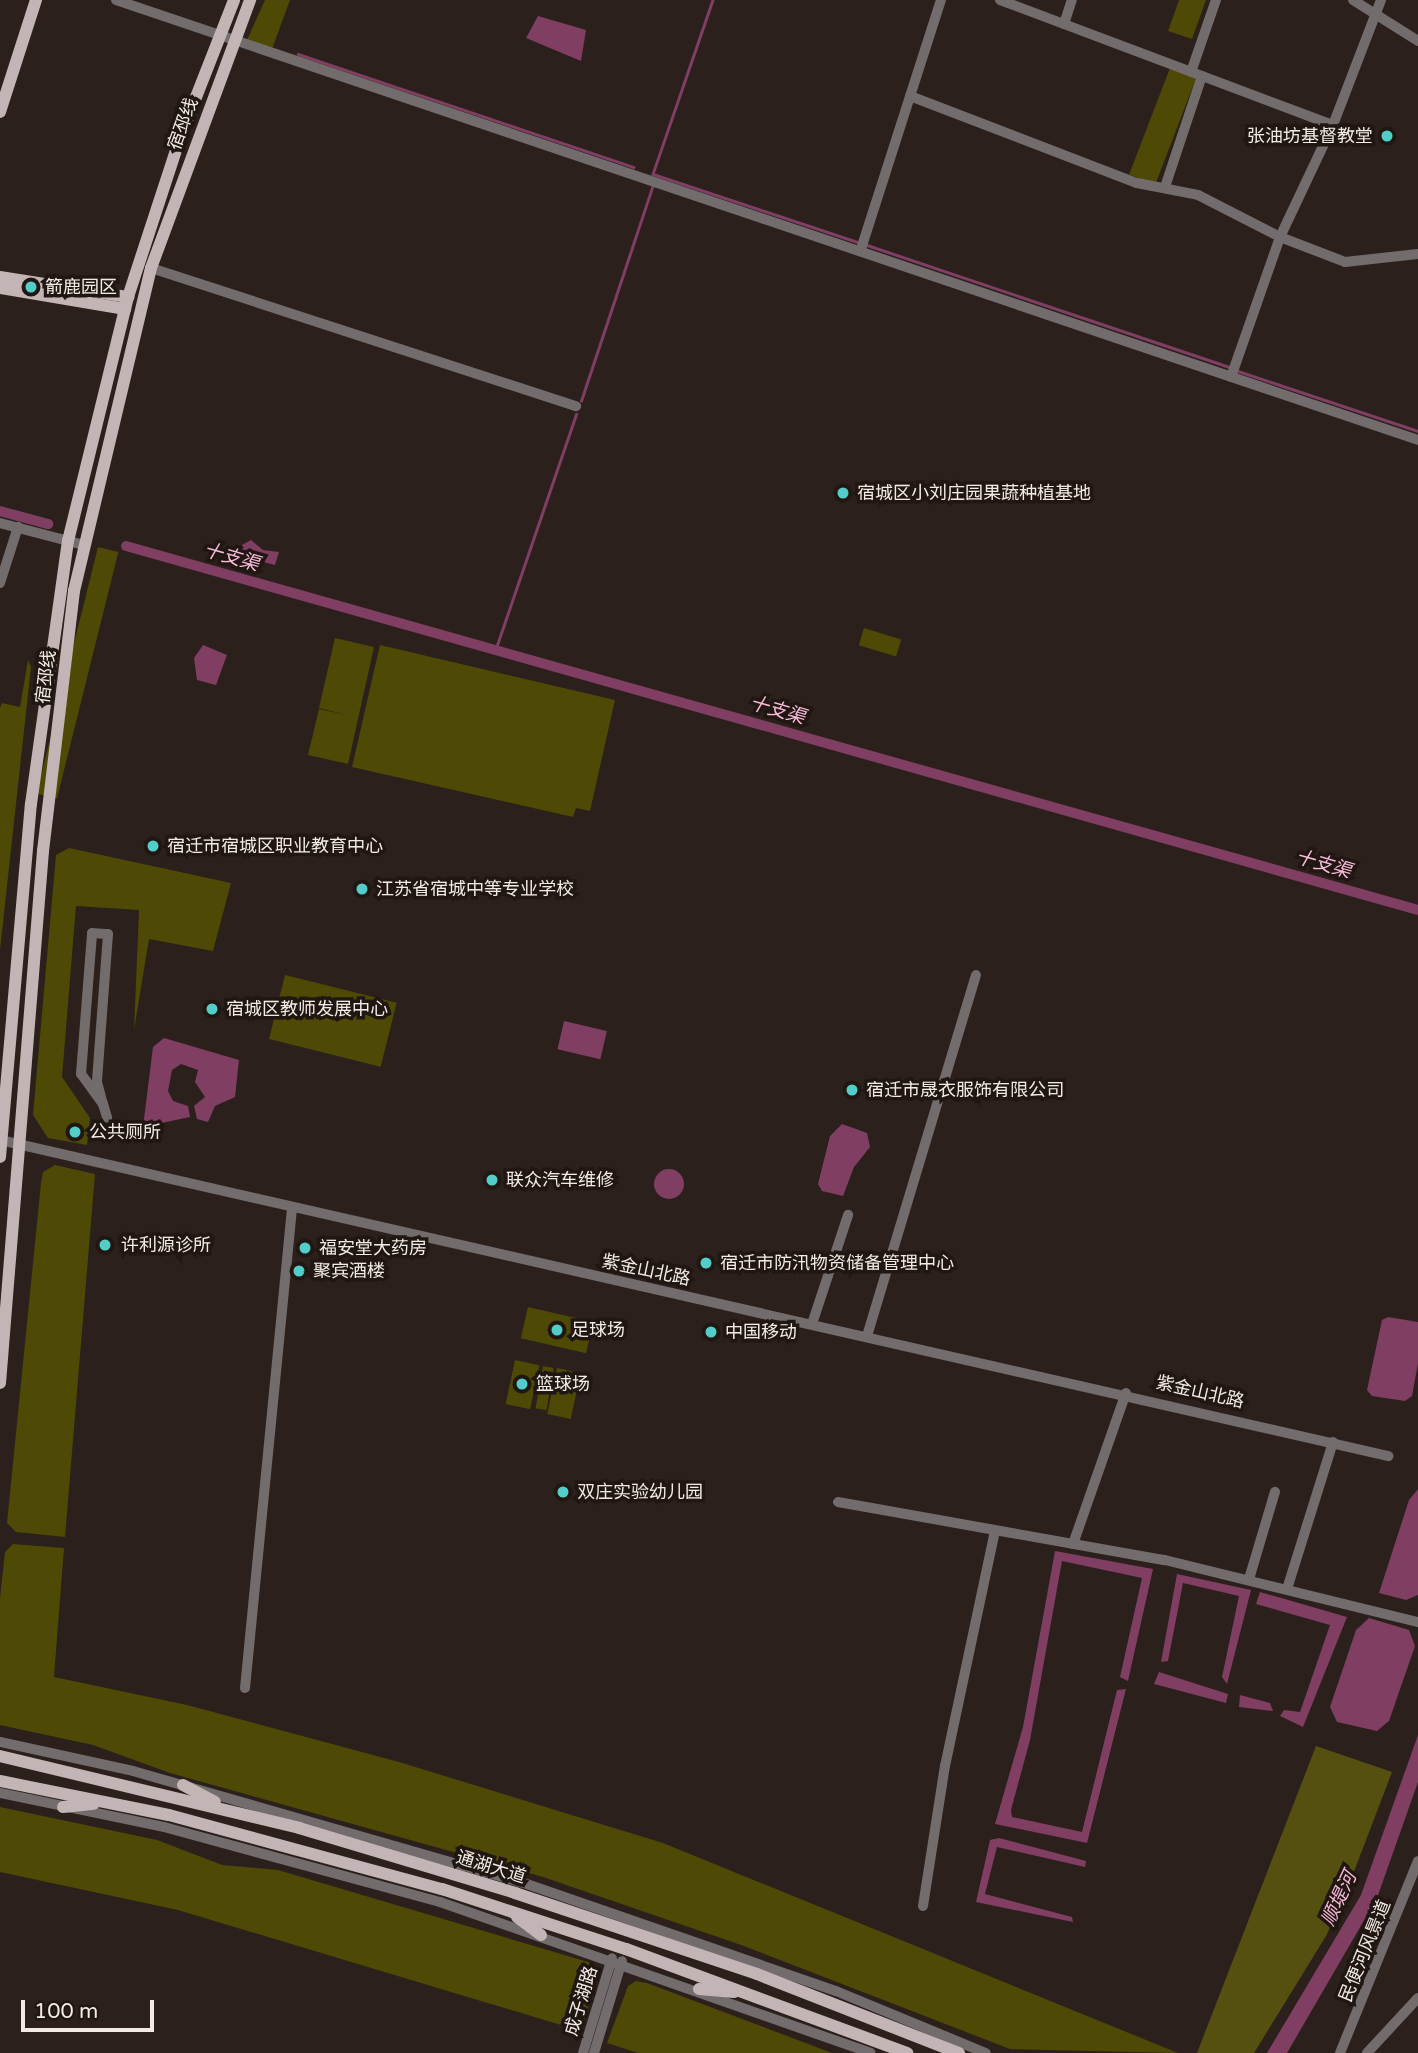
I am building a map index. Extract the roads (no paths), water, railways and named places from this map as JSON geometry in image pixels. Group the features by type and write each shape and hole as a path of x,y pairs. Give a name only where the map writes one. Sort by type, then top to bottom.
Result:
{"main road":[{"path":"0,112 36,0"},
{"name":"宿邳线","path":"0,1157 31,804 68,541 127,303 219,35 234,0"},
{"name":"宿邳线","path":"0,1383 44,843 84,545 151,268 233,39 250,0"},
{"path":"0,276 127,303"},
{"path":"0,288 127,303"},
{"name":"通湖大道","path":"0,1756 234,1812 622,1927 959,2053"},
{"name":"通湖大道","path":"0,1781 105,1803 350,1862 505,1909 749,1993 907,2053"},
{"path":"183,1785 234,1812"},
{"path":"63,1807 105,1803"},
{"path":"505,1909 541,1935"},
{"path":"699,1989 749,1993"}],"street":[{"path":"116,0 862,246 1233,372 1418,440"},
{"path":"862,246 941,0"},
{"path":"1064,24 1072,0"},
{"path":"1165,187 1216,0"},
{"path":"1353,0 1418,41"},
{"path":"1233,372 1280,237 1333,125 1381,0"},
{"path":"1004,1 1333,125"},
{"path":"910,96 1137,183 1198,195 1280,237 1345,262 1418,254"},
{"path":"151,268 576,407"},
{"path":"0,523 84,545"},
{"path":"0,583 19,527"},
{"path":"103,1104 81,1074 92,933 108,934 97,1082 107,1117"},
{"path":"867,1336 976,975"},
{"name":"紫金山北路","path":"1,1140 292,1211 1126,1393 1388,1456"},
{"path":"245,1688 292,1211"},
{"path":"812,1324 848,1215"},
{"path":"1073,1544 1126,1393"},
{"path":"1287,1589 1333,1442"},
{"path":"1249,1579 1275,1492"},
{"path":"838,1502 1249,1579 1418,1622"},
{"path":"923,1906 945,1766 995,1530"},
{"path":"0,1742 183,1785 377,1837 622,1914 986,2053"},
{"path":"0,1793 299,1862 617,1960 870,2053"},
{"name":"民便河风景道","path":"1340,2053 1418,1861"},
{"name":"成子湖路","path":"583,2053 617,1960"},
{"name":"成子湖路","path":"594,2053 617,1960"},
{"path":"1367,2053 1418,1998"}],"waterway":[{"path":"713,0 653,174 861,243"},
{"path":"298,54 634,167"},
{"path":"581,401 652,187"},
{"path":"867,245 1229,367"},
{"path":"1235,370 1418,431"},
{"path":"496,648 576,414"},
{"name":"十支渠","path":"0,511 48,524"},
{"name":"十支渠","path":"126,546 1418,910"}],"place":[{"name":"张油坊基督教堂","path":"1387,136"},
{"name":"箭鹿园区","path":"31,287"},
{"name":"宿城区小刘庄园果蔬种植基地","path":"843,493"},
{"name":"宿迁市宿城区职业教育中心","path":"153,846"},
{"name":"江苏省宿城中等专业学校","path":"362,889"},
{"name":"宿城区教师发展中心","path":"212,1009"},
{"name":"宿迁市晟衣服饰有限公司","path":"852,1090"},
{"name":"公共厕所","path":"75,1132"},
{"name":"联众汽车维修","path":"492,1180"},
{"name":"许利源诊所","path":"105,1245"},
{"name":"福安堂大药房","path":"305,1248"},
{"name":"宿迁市防汛物资储备管理中心","path":"706,1263"},
{"name":"聚宾酒楼","path":"299,1271"},
{"name":"足球场","path":"557,1330"},
{"name":"中国移动","path":"711,1332"},
{"name":"篮球场","path":"522,1384"},
{"name":"双庄实验幼儿园","path":"563,1492"}],"water label":[{"name":"顺堤河","path":"1340,1899"}]}
